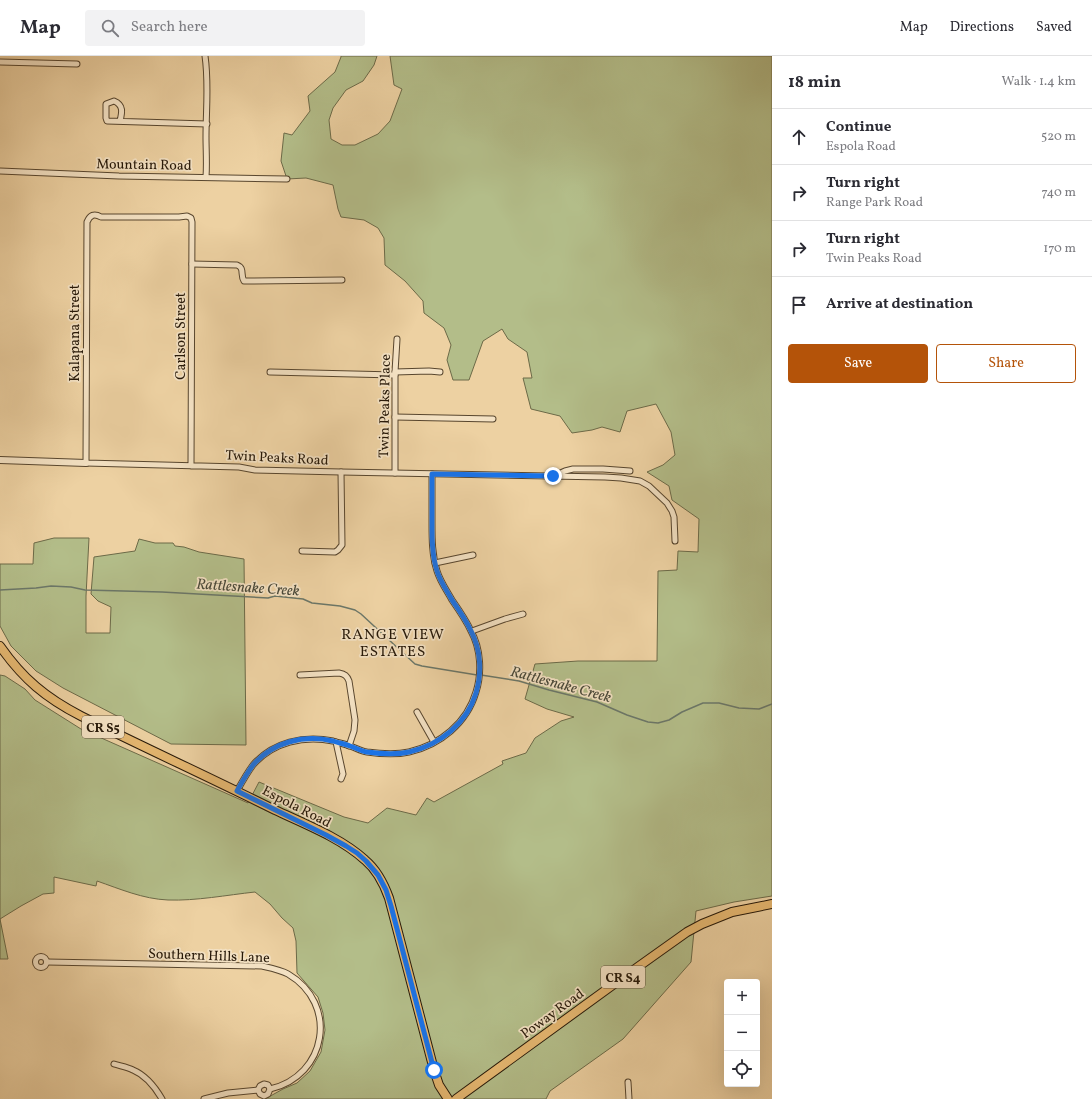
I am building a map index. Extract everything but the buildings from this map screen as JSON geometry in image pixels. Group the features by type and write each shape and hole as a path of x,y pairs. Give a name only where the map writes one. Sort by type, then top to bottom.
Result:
{"main road":[{"name":"Espola Road","path":"0,646 11,662 22,674 37,688 60,705 346,846 366,861 378,875 386,890 434,1070 439,1085 448,1099"},
{"name":"Poway Road","path":"456,1099 687,932 702,924 732,912 772,904"}],"street":[{"path":"205,56 207,81 206,177"},
{"path":"0,62 77,64"},
{"path":"120,121 207,124"},
{"name":"Mountain Road","path":"0,171 119,176 287,179"},
{"name":"Kalapana Street","path":"86,463 87,222 89,217 93,215 101,217 179,217"},
{"name":"Carlson Street","path":"179,217 187,216 191,218 192,222 191,466"},
{"path":"192,264 237,265 242,269 242,278 244,281 342,280"},
{"name":"Twin Peaks Place","path":"395,473 395,374 397,339"},
{"path":"270,372 395,374 429,371 440,372"},
{"path":"395,417 493,419"},
{"name":"Twin Peaks Road","path":"0,460 239,467 255,470 621,478 640,481 649,486 659,495 672,511 674,517 675,541"},
{"name":"Twin Peaks Road","path":"553,476 565,471 573,470 630,471"},
{"path":"302,551 335,552 341,548 341,472"},
{"path":"237,791 254,765 263,756 276,747 287,742 320,739 336,742 367,752 399,753 417,750 434,742 447,734 467,714 475,698 480,678 480,660 472,631 440,580 435,563 432,548 432,474"},
{"path":"435,563 473,555"},
{"path":"472,631 505,618 523,614"},
{"path":"300,675 339,673 344,674 347,677 356,720 349,746"},
{"path":"417,712 434,742"},
{"path":"336,742 343,774 341,779"},
{"name":"Southern Hills Lane","path":"47,962 262,966 287,974 307,990 314,1000 319,1014 320,1042 309,1065 300,1075 289,1083 270,1089"},
{"path":"114,1064 132,1070 141,1075 154,1086 162,1099"},
{"path":"628,1082 629,1099"},
{"name":"Southern Hills Lane","path":"204,1099 228,1093 258,1090 260,1086 264,1084 268,1085 270,1089"},
{"name":"Southern Hills Lane","path":"258,1090 260,1094 264,1096 268,1094 270,1089"}],"green space":[{"path":"341,56 377,56 374,65 363,81 346,90 333,108 329,120 331,139 342,145 355,145 378,134 390,121 402,89 394,85 390,56 772,56 772,896 734,902 696,911 691,962 623,1039 550,1091 546,1099 265,1099 297,1083 310,1071 321,1052 325,1030 323,1013 318,997 297,973 296,941 293,928 270,904 255,892 200,899 168,900 141,896 97,881 96,886 54,877 54,893 43,894 0,919 0,675 5,676 25,689 35,700 81,729 248,803 259,782 344,817 368,823 387,808 416,815 427,798 434,802 503,764 502,761 526,753 535,738 561,721 574,717 547,709 525,699 535,664 578,661 657,661 658,571 677,570 678,551 698,552 699,519 672,500 669,486 647,472 663,465 675,455 671,432 656,404 627,411 620,432 602,427 572,433 560,416 531,409 523,378 532,378 527,352 508,339 502,329 483,341 469,380 453,380 447,360 451,345 444,328 424,313 423,301 405,281 385,265 384,238 378,228 364,220 341,217 333,185 306,178 287,179 281,161 284,133 292,135 310,111 308,96 335,72"},
{"path":"54,538 89,538 86,633 110,633 111,607 98,601 91,594 94,557 135,551 139,539 155,543 173,543 175,546 184,547 199,552 244,559 246,745 171,744 63,688 36,671 11,646 0,626 0,564 33,564 34,543"},
{"path":"0,919 8,959 0,959"}],"waterway":[{"name":"Rattlesnake Creek","path":"0,590 51,586 71,587 85,590 162,592 268,598 275,596 303,599 312,603 340,606 355,610 415,664 477,675"},
{"name":"Rattlesnake Creek","path":"481,675 519,681 597,702 627,715 648,722 658,723 669,720 682,712 703,703 719,703 739,708 759,709 772,704"}],"district":[{"name":"RANGE VIEW ESTATES","path":"393,642"}],"route":[{"path":"434,1070 391,906 386,890 378,875 366,861 346,846 237,791 250,770 263,756 276,747 292,741 320,739 332,741 367,752 399,753 417,750 454,729 467,714 475,698 480,678 480,660 472,631 440,580 437,571 432,548 432,474 553,476"}]}
